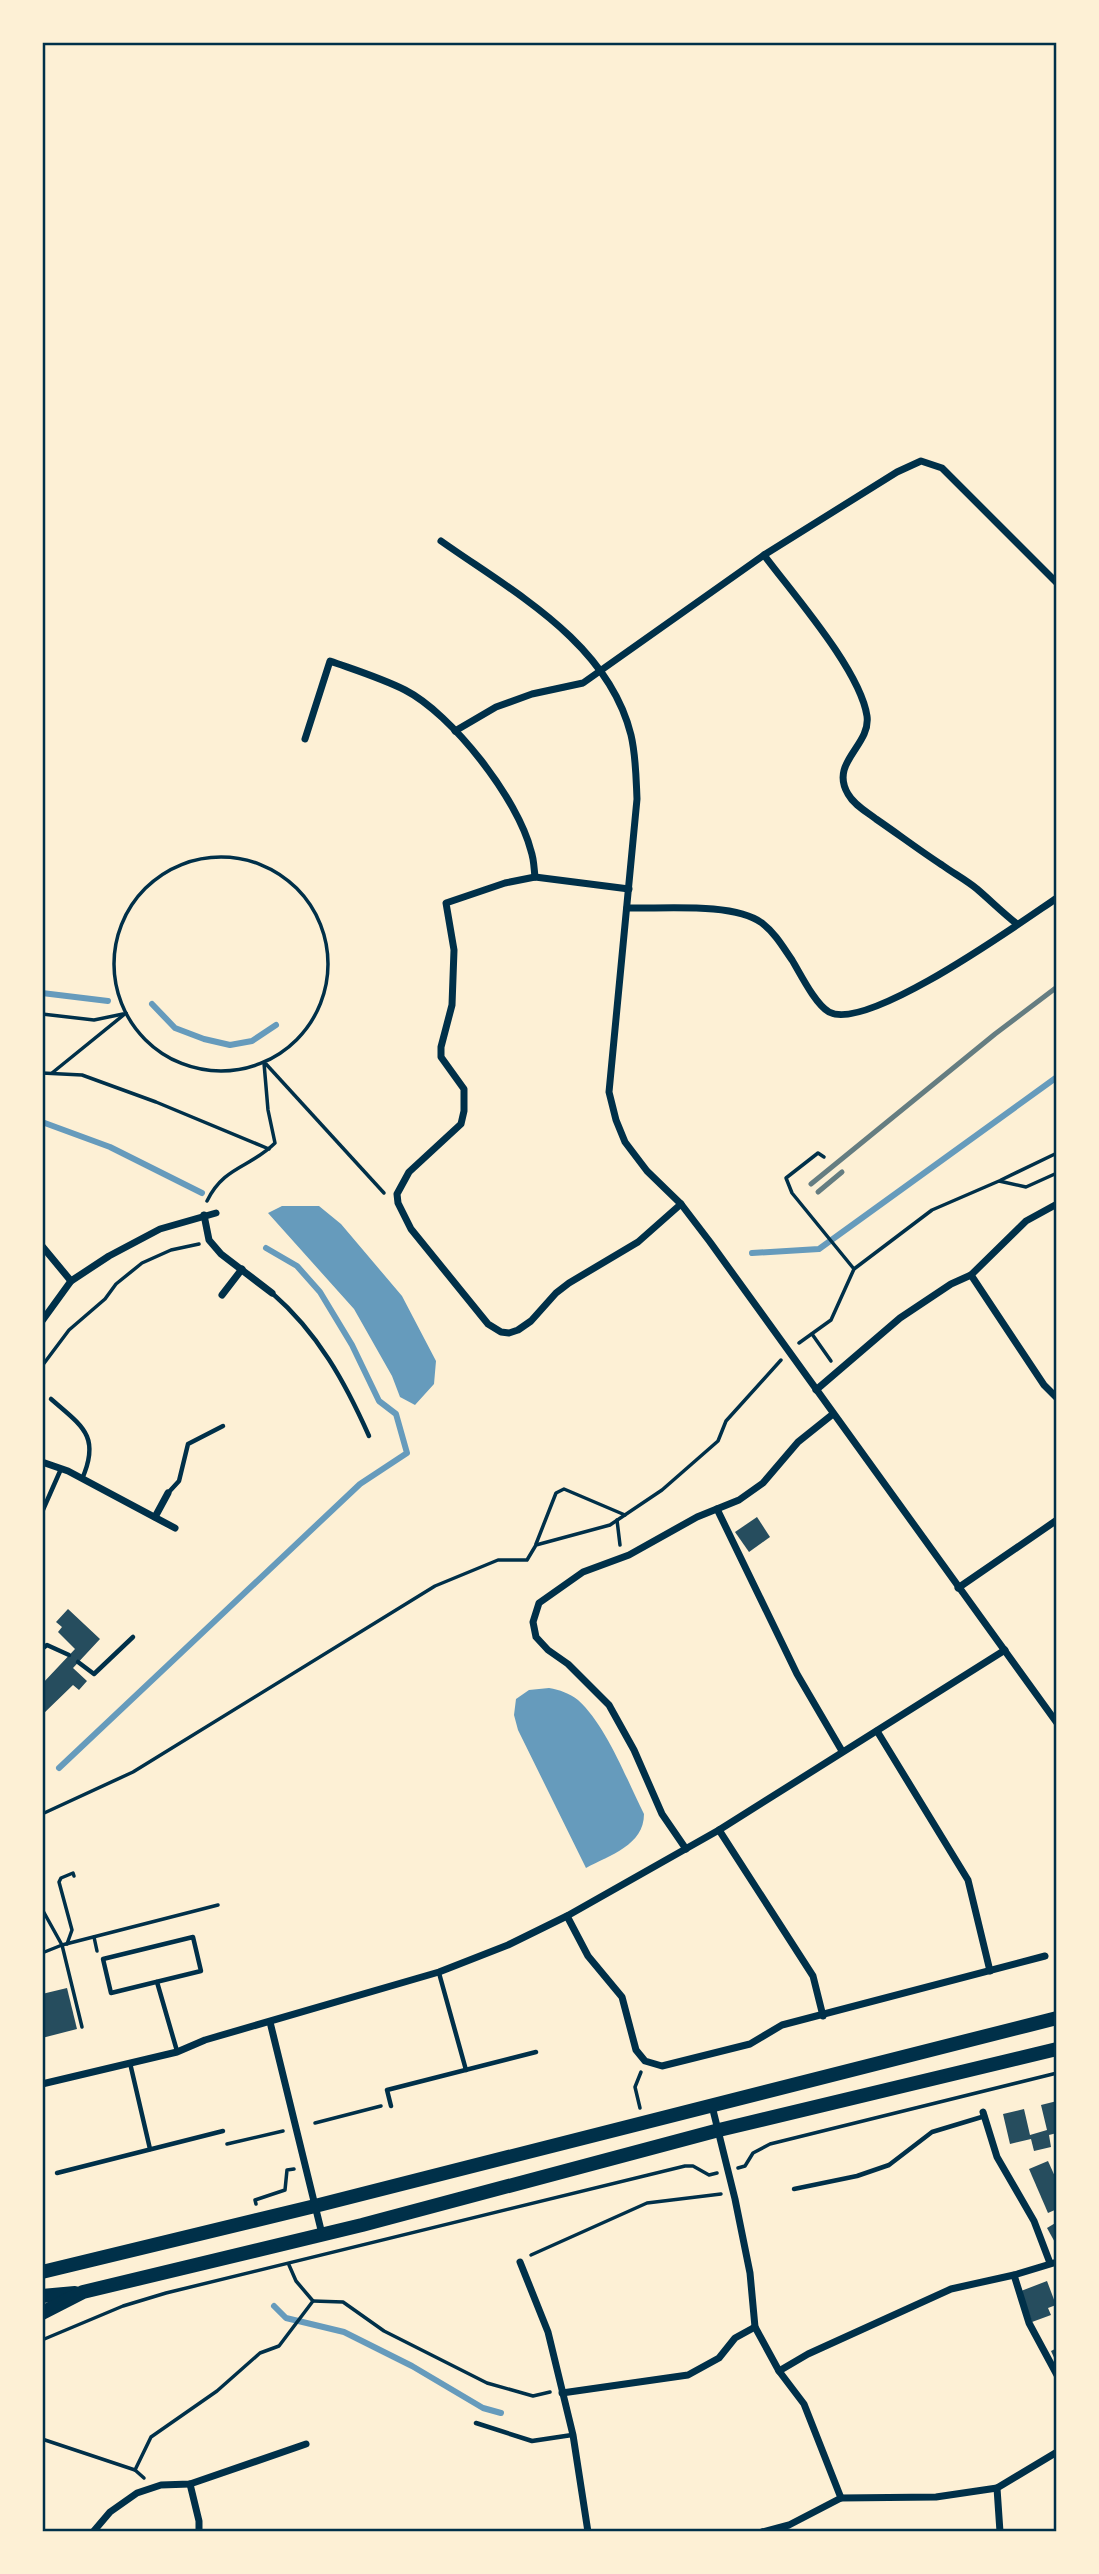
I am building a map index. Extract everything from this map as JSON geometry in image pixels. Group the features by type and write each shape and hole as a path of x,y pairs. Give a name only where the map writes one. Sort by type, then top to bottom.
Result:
{"main road":[{"path":"42,2272 315,2206 1057,2018"},
{"path":"42,2296 83,2292 322,2235 719,2130 1057,2049"},
{"path":"42,2313 83,2292"}],"street":[{"path":"455,731 496,707 532,694 583,683 764,555 897,472 921,461 942,468 1057,583"},
{"path":"441,541 551,621 586,652 619,704 631,734 636,765 637,799 609,1092 625,1142 681,1205 1057,1723"},
{"path":"764,555 842,660 865,702 868,721 843,771 844,785 849,797 977,889 1017,924"},
{"path":"305,739 330,661 406,690 455,731 500,785 532,852 535,877"},
{"path":"629,889 535,877 505,883 446,903 454,950 452,1005 441,1057 464,1089 464,1111 461,1124 409,1172 397,1194 411,1229 488,1324 501,1332 509,1333 531,1321 556,1293 569,1283 638,1242 681,1205"},
{"path":"627,908 731,910 749,916 762,923 778,939 815,997 828,1012 843,1015 912,992 1057,898"},
{"path":"816,1391 900,1318 951,1284 971,1275 1026,1221 1057,1204"},
{"path":"42,1321 71,1281 138,1239 160,1229 216,1213"},
{"path":"204,1215 209,1240 222,1254 272,1293"},
{"path":"42,1246 71,1281"},
{"path":"222,1295 242,1269"},
{"path":"971,1275 1044,1385 1057,1398"},
{"path":"686,1849 662,1814 634,1750 609,1705 536,1637 533,1622 539,1602 583,1572 621,1558 697,1517 739,1500 762,1483 798,1442 833,1414"},
{"path":"42,1462 82,1479 175,1528"},
{"path":"155,1517 168,1493"},
{"path":"717,1509 797,1674 842,1751"},
{"path":"958,1588 1057,1520"},
{"path":"42,2084 177,2052 205,2040 439,1972 508,1945 567,1916 719,1830 1005,1650"},
{"path":"877,1731 968,1880 990,1971"},
{"path":"719,1830 813,1976 822,2016"},
{"path":"567,1916 588,1956 621,1997 636,2050 645,2061 662,2066 750,2044 782,2025 1045,1956"},
{"path":"271,2022 322,2235"},
{"path":"712,2106 750,2273 755,2327 779,2371 804,2404 841,2498"},
{"path":"779,2371 808,2354 894,2313 951,2289 1053,2263 1034,2221 997,2157 984,2114"},
{"path":"520,2262 548,2332 573,2435 588,2532"},
{"path":"1014,2275 1029,2323 1057,2375"},
{"path":"561,2391 688,2375 719,2358 735,2338 755,2327"},
{"path":"93,2532 110,2512 136,2493 161,2485 190,2484 306,2444"},
{"path":"762,2532 790,2529 841,2498 936,2497 997,2488 1057,2452"},
{"path":"190,2484 199,2521 198,2532"},
{"path":"997,2488 1000,2532"}],"lane":[{"path":"272,1293 319,1342 348,1388 369,1436"},
{"path":"51,1399 76,1421 89,1439 90,1460 82,1479"},
{"path":"168,1493 179,1481 188,1444 223,1426"},
{"path":"42,1512 61,1469"},
{"path":"78,1662 94,1674 133,1637"},
{"path":"42,1649 47,1644 69,1655"},
{"path":"193,1937 201,1971 157,1982 111,1993 103,1959 193,1937"},
{"path":"439,1972 466,2070"},
{"path":"157,1982 177,2052"},
{"path":"390,2105 387,2090 536,2052"},
{"path":"130,2063 150,2150"},
{"path":"794,2189 857,2176 889,2165 932,2132 984,2114"},
{"path":"57,2173 223,2131"},
{"path":"476,2423 532,2441 573,2435"}],"path":[{"path":"227,856 262,864 292,883 315,911 327,945 328,981 317,1015 295,1043 264,1063 239,1070 212,1071 185,1065 161,1053 141,1035 126,1013 116,988 114,961 118,934 133,902 159,876 191,860 227,856"},
{"path":"42,1014 94,1020 126,1013"},
{"path":"52,1073 126,1013"},
{"path":"204,1215 206,1203 220,1180 275,1143 268,1110 264,1063"},
{"path":"264,1063 387,1196"},
{"path":"42,1073 82,1075 156,1102 269,1149"},
{"path":"824,1157 818,1153 786,1178 792,1194 854,1269"},
{"path":"536,1545 610,1525 662,1490 718,1441 726,1421 788,1352 831,1320 854,1269 932,1210 1057,1153"},
{"path":"999,1181 1026,1187 1057,1173"},
{"path":"42,1366 69,1330 105,1298 116,1284 142,1263 172,1250 209,1240"},
{"path":"811,1334 832,1362"},
{"path":"42,1814 133,1772 435,1587 498,1560 527,1560 536,1545 556,1493 564,1489 625,1515"},
{"path":"617,1520 621,1558"},
{"path":"64,1944 72,1930 60,1882 66,1875 73,1873 74,1876"},
{"path":"42,1953 64,1944 218,1905"},
{"path":"42,1909 64,1944 82,2027"},
{"path":"637,2096 635,2087 645,2061"},
{"path":"746,2166 753,2153 770,2144 1057,2073"},
{"path":"315,2123 390,2105"},
{"path":"223,2131 226,2144 283,2131"},
{"path":"42,2340 123,2306 166,2293 685,2165 693,2166 709,2175"},
{"path":"255,2200 285,2190 287,2171"},
{"path":"520,2262 541,2249 647,2203 733,2191"},
{"path":"289,2264 296,2281 313,2301 343,2302 384,2331 487,2382 533,2396 561,2391"},
{"path":"135,2470 151,2437 217,2391 260,2353 279,2346 306,2314 313,2301"},
{"path":"42,2439 142,2473 150,2489"}],"water":[{"path":"282,1206 319,1206 341,1224 402,1296 436,1361 434,1384 415,1405 400,1397 392,1376 354,1309 268,1213"},
{"path":"549,1688 578,1700 598,1724 644,1814 638,1834 632,1841 586,1868 518,1730 514,1715 516,1699 529,1690"}],"building":[{"path":"757,1517 770,1537 749,1552 735,1532"},
{"path":"68,1609 100,1639 73,1668 87,1681 79,1690 73,1685 42,1715 42,1684 75,1649 58,1632 62,1627 56,1622"},
{"path":"67,1988 77,2029 42,2038 42,1994"},
{"path":"1057,2101 1057,2133 1049,2135 1051,2147 1034,2151 1031,2139 1010,2144 1003,2114 1024,2109 1030,2135 1047,2130 1041,2105"},
{"path":"1048,2161 1057,2181 1057,2209 1048,2213 1029,2169"},
{"path":"1057,2222 1057,2246 1047,2228"},
{"path":"1047,2281 1056,2305 1048,2308 1051,2315 1032,2322 1021,2291"},
{"path":"1057,2348 1057,2364 1051,2351"}],"waterway":[{"path":"42,993 108,1001"},
{"path":"152,1004 175,1028 230,1045 252,1041 276,1025"},
{"path":"752,1253 819,1249 1057,1077"},
{"path":"42,1122 110,1147 202,1193"},
{"path":"59,1768 360,1484 407,1453 396,1414 379,1401 352,1345 320,1292 297,1266 266,1248"},
{"path":"274,2306 286,2318 344,2332 412,2366 483,2408 501,2413"}],"railway":[{"path":"811,1184 1057,987"},
{"path":"818,1192 842,1172"}]}
